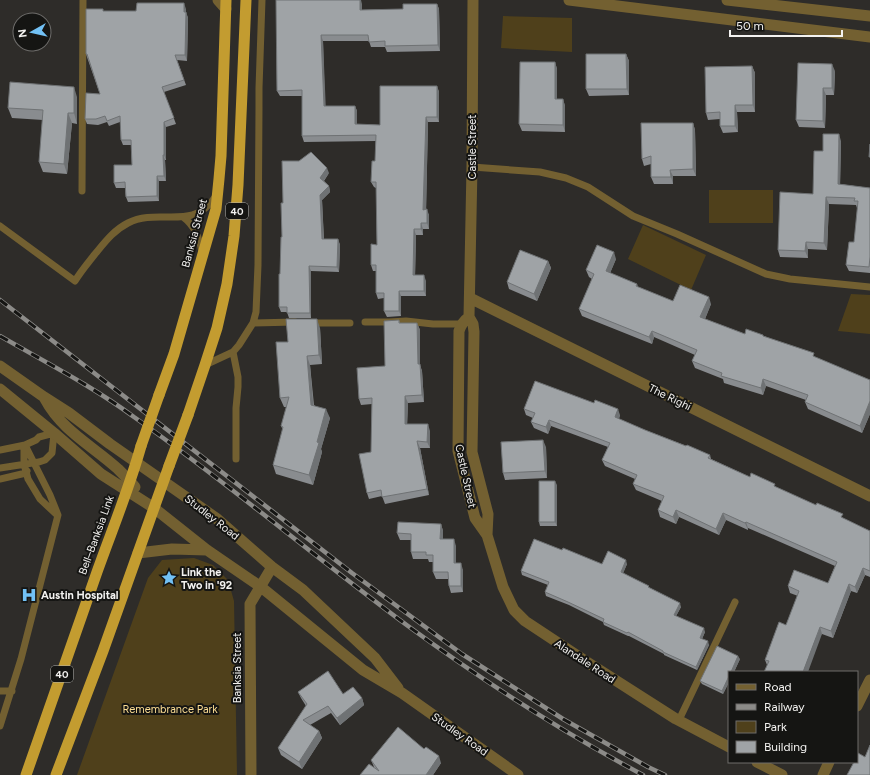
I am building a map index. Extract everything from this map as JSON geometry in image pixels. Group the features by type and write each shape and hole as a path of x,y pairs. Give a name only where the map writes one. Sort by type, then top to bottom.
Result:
{"highway":[{"name":"40","path":"56,775 103,651 188,415 221,312 234,236 248,2"},
{"name":"Banksia Street","path":"136,462 174,354 216,209 221,156 226,4"},
{"name":"Bell–Banksia Link","path":"26,775 136,462"}],"street":[{"path":"218,0 226,4"},
{"name":"Castle Street","path":"473,0 470,298 465,321 459,331 458,451 475,518 487,535"},
{"path":"569,0 870,37"},
{"path":"726,0 870,16"},
{"name":"The Righi","path":"470,298 870,496"},
{"name":"Studley Road","path":"0,366 216,518 272,567 303,590 375,658 402,693"},
{"name":"Studley Road","path":"0,389 96,470 128,486 207,550 260,587 363,670 402,693 518,775"},
{"path":"44,397 52,411 62,423 115,466 128,486"},
{"path":"54,433 69,414"},
{"name":"Alandale Road","path":"487,535 503,587 514,610 525,621 679,720 728,746"},
{"path":"138,553 172,549 207,550"},
{"name":"Banksia Street","path":"251,775 250,604 272,567"},
{"path":"858,704 870,680"},
{"path":"759,763 782,775"},
{"path":"822,775 828,763"}],"lane":[{"path":"82,191 84,0"},
{"path":"205,365 233,352 253,323 256,312 258,287 260,107 258,88 262,0"},
{"path":"472,167 540,172 566,178 588,187 633,216 766,274 790,279 870,286"},
{"path":"0,226 75,281 81,271 106,241 129,222 155,217 189,216 204,210 212,202 218,192"},
{"path":"183,217 191,224 196,233 202,256"},
{"path":"365,322 406,321 433,324 465,321"},
{"path":"253,323 350,323"},
{"path":"233,352 238,377 236,408 236,459"},
{"path":"0,450 24,445 39,437 54,433 52,453 45,460 0,468"},
{"path":"0,726 23,652 58,515 50,495 24,445"},
{"path":"24,445 24,464 28,479 40,499 58,515"},
{"path":"0,479 26,473 33,462"},
{"path":"679,720 735,602"},
{"path":"0,691 12,691"}],"green space":[{"path":"503,16 572,18 572,52 501,48"},
{"path":"709,190 773,190 773,223 709,223"},
{"path":"643,225 706,255 691,290 628,259"},
{"path":"851,294 870,295 870,334 838,331"},
{"name":"Remembrance Park","path":"194,558 213,565 228,580 234,601 237,775 77,775 148,578 162,560"}],"building":[{"path":"276,0 360,0 360,10 403,9 403,4 437,4 438,45 385,46 385,41 369,42 368,35 321,35 324,106 355,106 355,124 380,125 380,86 437,86 437,117 426,117 423,210 427,209 427,223 421,223 421,229 414,229 413,275 424,275 424,291 399,291 399,311 384,311 384,293 376,293 376,265 371,265 371,244 377,245 376,182 371,182 372,161 375,161 376,135 302,136 302,90 277,91"},
{"path":"137,3 184,3 184,12 186,12 185,55 175,55 184,80 162,87 174,118 164,122 164,176 157,176 157,196 126,197 125,182 114,183 114,165 132,165 131,140 121,140 120,116 107,121 105,116 96,119 85,119 86,93 100,94 86,54 86,9 103,9 103,11 136,11"},
{"path":"586,54 626,54 627,89 586,89"},
{"path":"520,62 555,62 555,99 563,99 563,125 519,124"},
{"path":"798,63 832,64 832,88 823,88 823,121 796,120"},
{"path":"752,66 753,105 735,105 735,126 720,126 720,112 706,113 705,67"},
{"path":"10,82 74,87 74,113 68,113 64,164 39,162 43,110 8,108"},
{"path":"641,123 693,123 693,169 670,170 671,177 651,177 651,156 642,159"},
{"path":"823,134 839,134 838,184 870,188 869,267 846,265 849,242 854,242 858,201 854,201 855,198 826,197 824,243 806,242 805,251 778,250 780,192 813,194 814,151 823,151"},
{"path":"311,152 327,168 320,178 329,186 320,195 322,239 338,239 337,267 309,266 310,313 287,313 287,307 279,307 279,274 282,237 281,203 283,203 282,161 299,161"},
{"path":"597,245 614,252 606,271 637,284 636,286 673,301 680,285 709,297 700,317 745,334 746,329 814,353 813,356 870,380 870,401 860,426 805,402 808,395 763,379 761,388 721,376 722,373 692,361 697,350 652,331 649,337 579,309 594,274 586,270"},
{"path":"520,250 548,261 534,294 507,282"},
{"path":"286,319 317,319 319,355 307,356 311,405 326,409 317,442 319,443 309,475 273,465 289,397 280,398 276,342 288,342"},
{"path":"399,320 399,323 417,323 418,364 420,364 422,395 405,396 405,424 428,424 427,442 417,441 427,489 382,497 381,490 367,493 359,454 371,452 372,398 359,399 357,368 385,366 384,321"},
{"path":"535,381 594,403 595,400 618,409 615,417 686,446 687,445 710,455 708,458 750,477 751,473 775,484 774,486 816,505 817,503 843,514 841,517 870,531 870,571 863,568 855,587 849,584 831,631 820,627 803,671 764,671 769,661 765,660 779,622 786,625 799,591 788,586 794,570 828,583 837,562 723,513 716,529 676,510 673,517 658,510 664,496 633,484 637,475 602,460 610,443 549,420 546,427 531,422 535,413 524,409"},
{"path":"543,440 545,471 503,473 501,442"},
{"path":"539,481 555,481 555,522 539,522"},
{"path":"398,522 441,524 440,539 454,539 454,563 461,563 461,586 449,586 448,572 433,572 433,555 426,555 426,552 411,552 411,534 397,533"},
{"path":"534,539 562,550 563,548 602,564 608,551 626,560 621,572 680,603 674,615 704,628 700,638 708,641 696,667 663,652 628,632 627,633 603,622 604,619 545,592 549,582 521,571"},
{"path":"717,646 738,656 731,671 728,671 728,678 722,691 700,681"},
{"path":"328,671 343,694 353,687 362,698 337,718 328,706 303,720 319,731 299,762 278,748 307,704 298,692"},
{"path":"398,727 424,749 426,747 439,756 426,775 360,775 369,764 379,771 371,760"},
{"path":"870,745 870,775 847,775 853,763 858,763 858,753 865,757"}],"railway":[{"path":"0,300 352,573 462,654 563,719 665,775"},
{"path":"0,336 85,385 134,417 204,468 408,626 465,666 552,723 643,775"}],"place":[{"name":"Link the Two in '92","path":"169,578"},
{"name":"Austin Hospital","path":"29,595"}]}
